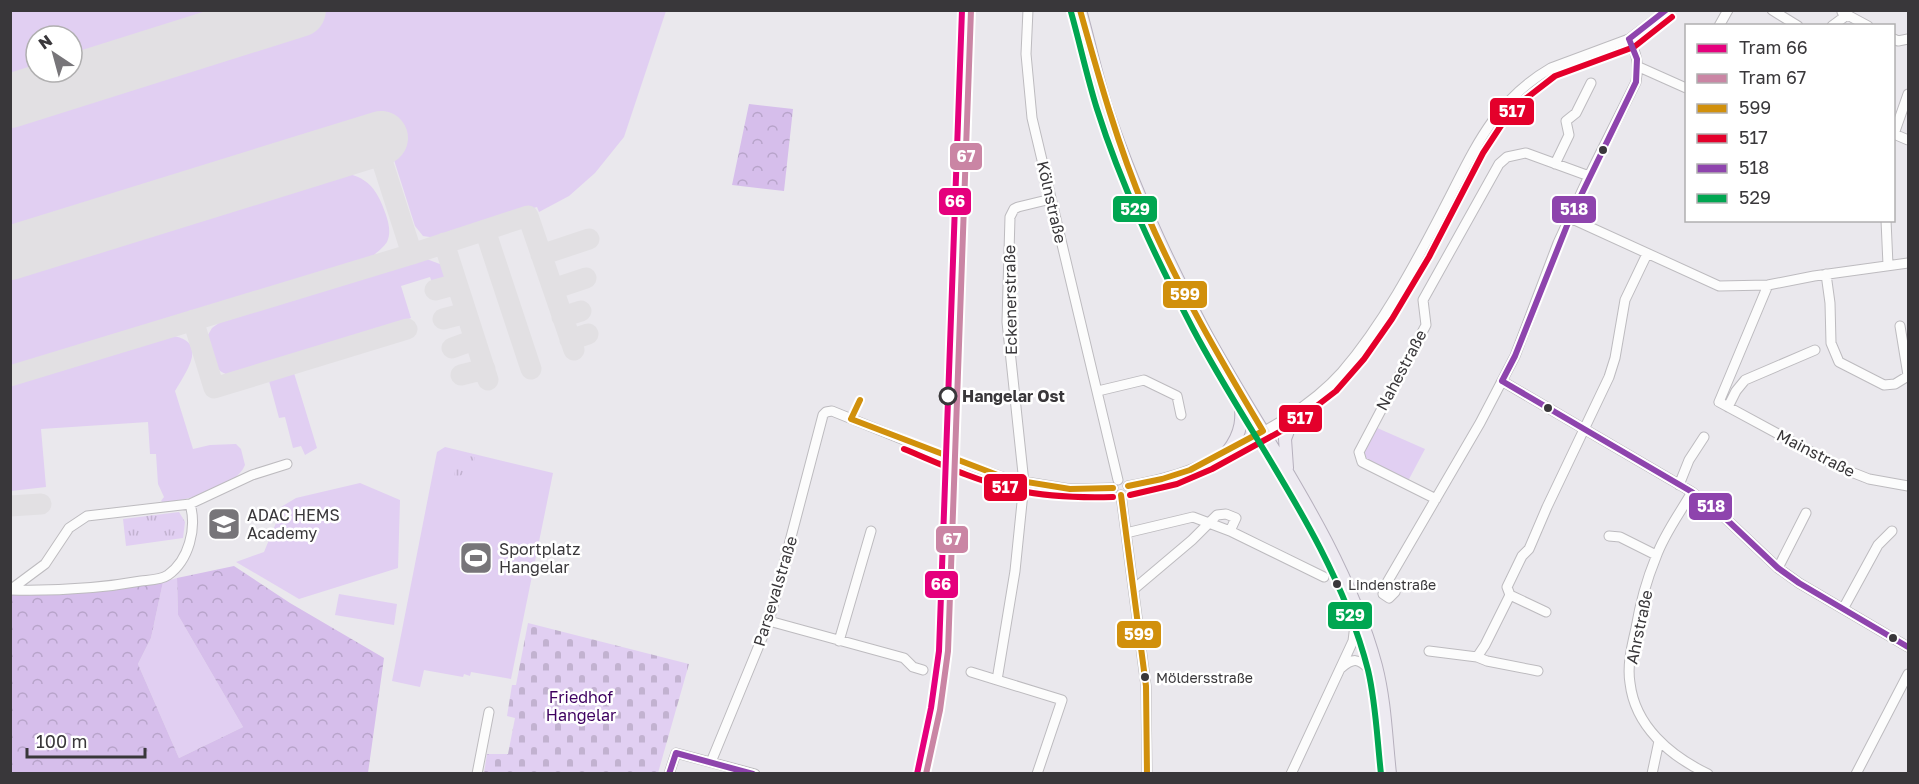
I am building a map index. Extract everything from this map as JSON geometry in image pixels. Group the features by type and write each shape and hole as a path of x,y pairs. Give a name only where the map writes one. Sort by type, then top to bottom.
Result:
{"main road":[{"path":"1080,10 1106,107 1155,234 1203,328 1317,524 1345,579 1366,635 1383,696 1390,774"},
{"path":"1228,450 1237,438 1242,425 1240,393"},
{"path":"1287,472 1285,439 1295,412"},
{"path":"1317,524 1355,625 1385,730"}],"street":[{"name":"Kölnstraße","path":"1028,10 1026,54 1032,118 1098,391 1116,484"},
{"path":"1128,486 1190,470 1295,412 1323,391 1341,373 1379,322 1416,262 1480,138 1498,111 1527,83 1551,68 1629,39 1667,10"},
{"path":"1720,24 1728,10"},
{"path":"1772,10 1795,24"},
{"path":"1834,24 1845,13 1864,24"},
{"path":"1389,581 1515,356 1570,218 1636,82 1639,67 1637,54 1629,39"},
{"path":"1639,67 1685,88"},
{"path":"1555,164 1569,135 1566,121 1576,113 1591,83"},
{"path":"1895,131 1908,94"},
{"name":"Nahestraße","path":"1436,499 1362,462 1359,452 1426,325 1423,300 1499,164 1507,158 1526,153 1589,176"},
{"name":"Eckenerstraße","path":"997,681 1016,571 1024,483 1007,322 1010,217 1014,209 1018,207 1051,199"},
{"path":"1570,218 1719,286 1768,285 1888,264 1908,263"},
{"path":"1886,222 1888,264"},
{"path":"1477,657 1510,595 1508,587 1522,556 1529,549 1583,429 1610,376 1625,300 1647,254"},
{"path":"1826,274 1830,303 1831,343 1839,362 1884,385 1895,384 1908,375 1900,326"},
{"path":"1768,285 1719,402 1728,407 1744,381 1815,350"},
{"path":"1098,391 1144,380 1177,396 1181,416"},
{"path":"1502,381 1692,492 1778,568 1799,583 1908,647"},
{"name":"Mainstraße","path":"1728,407 1841,468 1869,479 1908,486"},
{"name":"Parsevalstraße","path":"711,762 769,621 823,415 826,411 832,411 951,459 1024,483"},
{"path":"1679,485 1689,460 1704,437"},
{"path":"10,590 45,564 69,528 81,519 92,514 190,504 252,475 287,464"},
{"path":"1024,483 1070,489 1116,484 1123,481 1128,486"},
{"path":"1116,484 1116,494 1121,495"},
{"path":"1121,495 1125,493 1128,486"},
{"name":"Ahrstraße","path":"1692,492 1656,555 1637,620 1629,667 1629,681 1632,697 1641,716 1659,741 1680,758 1708,774"},
{"path":"1121,495 1146,686 1147,774"},
{"path":"10,590 60,591 166,577 181,563 189,542 193,521 190,504"},
{"path":"1778,568 1806,513"},
{"path":"1134,589 1192,540 1217,515 1226,514 1236,518 1230,531"},
{"path":"1126,533 1193,517 1230,531 1324,577"},
{"path":"839,641 871,531"},
{"path":"1843,609 1878,545 1892,531"},
{"path":"1609,536 1620,537 1656,555"},
{"path":"1510,595 1546,612"},
{"path":"769,621 904,658 913,667 924,670"},
{"path":"1291,774 1353,641 1355,625"},
{"path":"1429,651 1477,657 1538,671"},
{"path":"1339,669 1355,659 1361,661 1369,669"},
{"path":"971,672 1062,700 1037,774"},
{"path":"1856,774 1908,674"},
{"path":"477,774 489,712"},
{"path":"1653,774 1659,741"},
{"path":"669,774 676,753 755,774"}],"green space":[{"path":"11,10 666,10 624,137 595,173 569,196 539,212 537,207 436,238 423,236 415,226 381,119 11,233"},
{"path":"749,104 793,109 784,191 732,185"},
{"path":"333,172 353,175 361,179 368,183 378,196 388,222 389,235 386,244 373,256 11,366 11,270"},
{"path":"424,258 445,266 449,282 439,285 432,282 430,277 401,286 411,318 235,375 228,375 217,368 208,335 219,323"},
{"path":"174,336 185,340 192,352 188,368 175,391 193,449 210,445 236,444 241,449 245,465 240,473 209,492 163,503 161,501 164,497 158,484 156,454 150,454 148,422 41,429 46,487 11,491 11,386"},
{"path":"294,373 317,448 305,455 301,446 293,448 285,417 279,418 269,381"},
{"path":"1375,427 1425,449 1408,481 1364,460 1362,451"},
{"name":"Sportplatz Hangelar","path":"445,447 553,473 511,679 471,672 470,676 464,674 463,677 424,670 420,687 392,681 437,452"},
{"path":"453,454 475,457 473,470 455,478"},
{"path":"360,483 400,500 398,568 299,599 236,562 264,552 276,523 285,518 281,507 296,498"},
{"path":"179,512 185,522 183,538 126,546 123,519"},
{"path":"234,566 290,603 384,658 368,773 11,774 11,594 68,594 163,582 151,638 138,664 179,758 243,727 178,615 177,578"},
{"path":"177,578 178,615 243,727 179,758 138,664 151,638 163,582"},
{"path":"339,594 397,604 394,625 335,615"},
{"name":"Friedhof Hangelar","path":"528,623 689,664 658,773 484,773 487,754 508,754 515,718 507,716 512,685 516,685"}],"taxiway":[{"path":"10,376 412,254 375,139"},
{"path":"412,254 528,216 574,350"},
{"path":"485,230 531,369"},
{"path":"541,255 589,239"},
{"path":"444,243 488,380"},
{"path":"553,289 586,278"},
{"path":"435,290 457,284"},
{"path":"562,317 581,311"},
{"path":"443,319 466,313"},
{"path":"193,320 214,388 407,329"},
{"path":"570,340 588,334"},
{"path":"452,348 474,340"},
{"path":"461,375 485,369"},
{"path":"10,506 41,504"}],"runway":[{"path":"10,101 299,10"},
{"path":"10,253 381,138"}],"tram line":[{"name":"66","path":"917,774 931,708 939,651 962,10"},
{"name":"67","path":"926,774 940,710 948,651 971,10"}],"transit line":[{"name":"599","path":"1080,10 1118,137 1145,210 1215,350 1263,431 1190,470 1128,486"},
{"name":"518","path":"1629,39 1666,10"},
{"name":"529","path":"1071,12 1106,137 1153,248 1216,371 1314,537 1354,624 1371,683 1381,774"},
{"name":"517","path":"1130,495 1177,484 1212,469 1292,425 1336,391 1364,359 1392,319 1429,257 1483,153 1506,118 1520,103 1555,76 1634,47 1672,17"},
{"name":"518","path":"1502,381 1515,356 1570,218 1636,82 1637,59 1629,39"},
{"name":"518","path":"1502,381 1692,492 1724,517 1778,568 1799,583 1908,647"},
{"name":"599","path":"860,400 851,419 1008,479 1070,489 1113,488"},
{"name":"517","path":"904,449 968,475 1021,491 1060,496 1113,497"},
{"name":"599","path":"1121,495 1146,686 1147,774"},
{"name":"518","path":"669,774 676,753 753,774"}],"place":[{"name":"Hangelar Ost","path":"948,396"},
{"name":"ADAC HEMS Academy","path":"224,524"},
{"name":"Sportplatz Hangelar","path":"476,558"},
{"name":"Lindenstraße","path":"1337,584"},
{"name":"Möldersstraße","path":"1145,677"}]}
